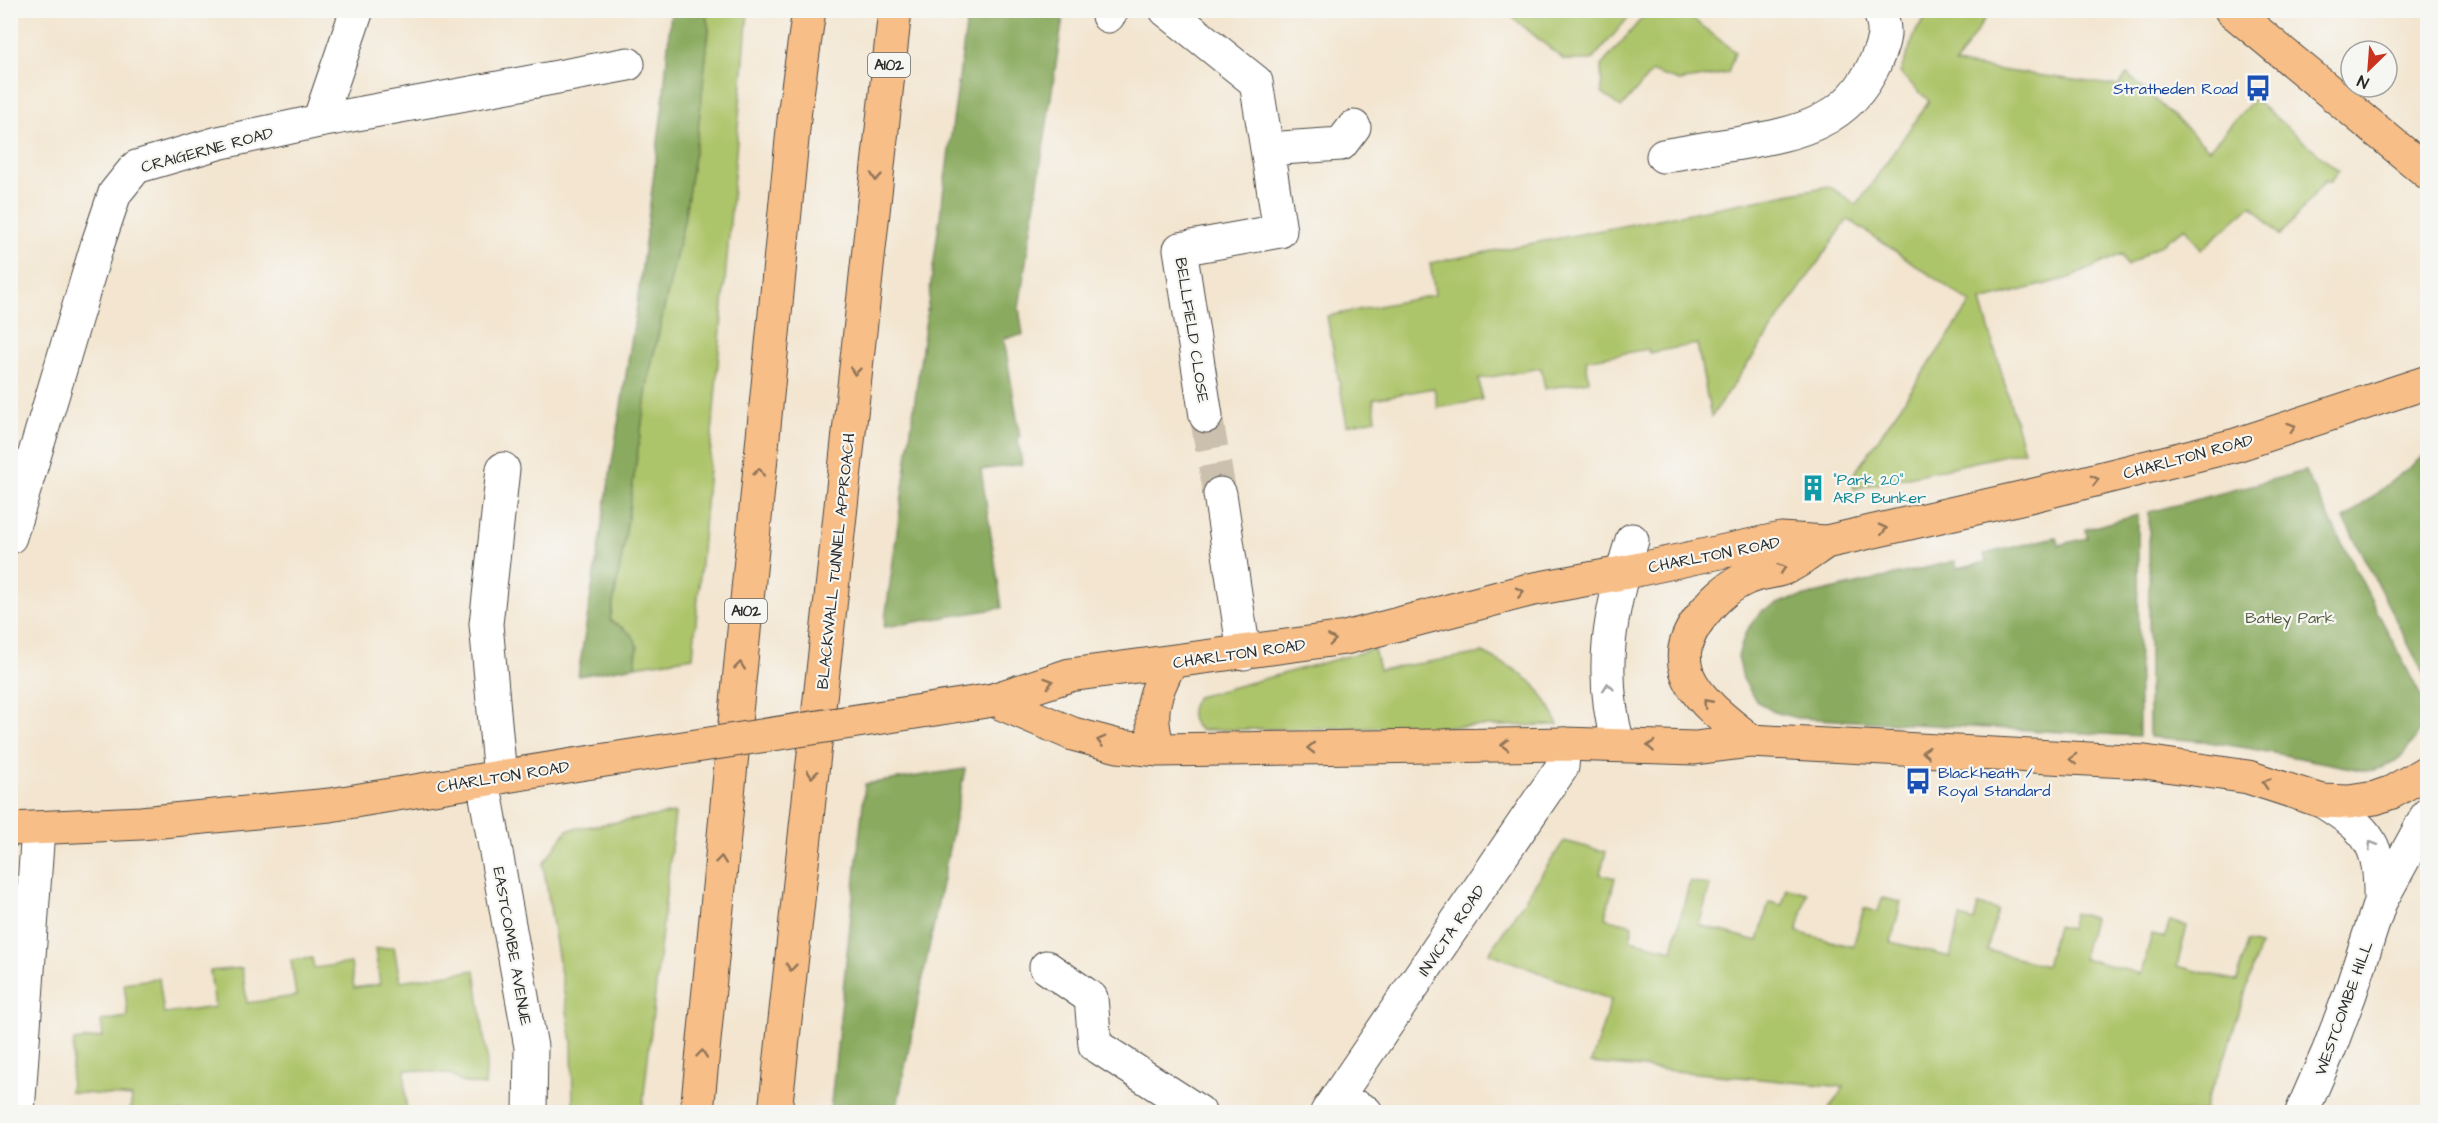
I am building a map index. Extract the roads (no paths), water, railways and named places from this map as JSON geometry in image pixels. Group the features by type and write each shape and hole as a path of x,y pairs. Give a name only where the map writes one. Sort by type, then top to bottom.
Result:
{"main road":[{"path":"795,110 797,10"},
{"name":"A102","path":"697,1113 795,110 809,10"},
{"name":"BLACKWALL TUNNEL APPROACH","path":"775,1113 895,10"},
{"path":"883,119 907,10"},
{"path":"2231,10 2427,173"},
{"name":"CHARLTON ROAD","path":"24,829 141,823 330,805 993,700 1070,675 1345,638 1529,590 1781,539 1826,542 2038,494 2236,445 2427,382"},
{"path":"1751,741 1714,710 1692,686 1683,660 1691,630 1713,600 1727,590 1747,578 1787,567 1826,542"},
{"path":"1159,750 1152,729 1152,705 1158,686 1170,663"},
{"path":"993,700 1073,734 1118,746 1159,750 1564,744 1695,748 1751,741 2145,762 2248,777 2322,801 2349,802 2375,798 2392,792 2427,771"}],"street":[{"path":"319,121 357,10"},
{"name":"BELLFIELD CLOSE","path":"1166,10 1256,82 1280,231 1180,249 1206,416"},
{"path":"1664,156 1778,136 1806,129 1832,116 1850,102 1864,84 1883,46 1886,25 1879,10"},
{"name":"CRAIGERNE ROAD","path":"10,537 115,193 136,167 218,143 319,121 628,64"},
{"path":"1267,149 1341,144 1354,128"},
{"name":"EASTCOMBE AVENUE","path":"503,469 486,624 492,778 531,1047 530,1113"},
{"path":"1220,494 1244,653"},
{"path":"1618,744 1606,682 1607,661 1610,623 1632,540"},
{"name":"INVICTA ROAD","path":"1332,1105 1562,767 1564,744"},
{"name":"WESTCOMBE HILL","path":"2322,801 2357,825 2378,855 2381,876 2380,902"},
{"name":"WESTCOMBE HILL","path":"2302,1113 2350,994 2380,902 2427,814"},
{"path":"18,1113 24,829"},
{"path":"1046,967 1091,998 1095,1045 1199,1113"},
{"path":"1332,1105 1366,1113"}],"tunnel":[{"path":"1206,416 1220,494"}],"place":[{"name":"Stratheden Road","path":"2258,88"},
{"name":"\"Park 20\" ARP Bunker","path":"1813,488"},
{"name":"Blackheath / Royal Standard","path":"1918,781"}],"park label":[{"name":"Batley Park","path":"2290,617"}]}
